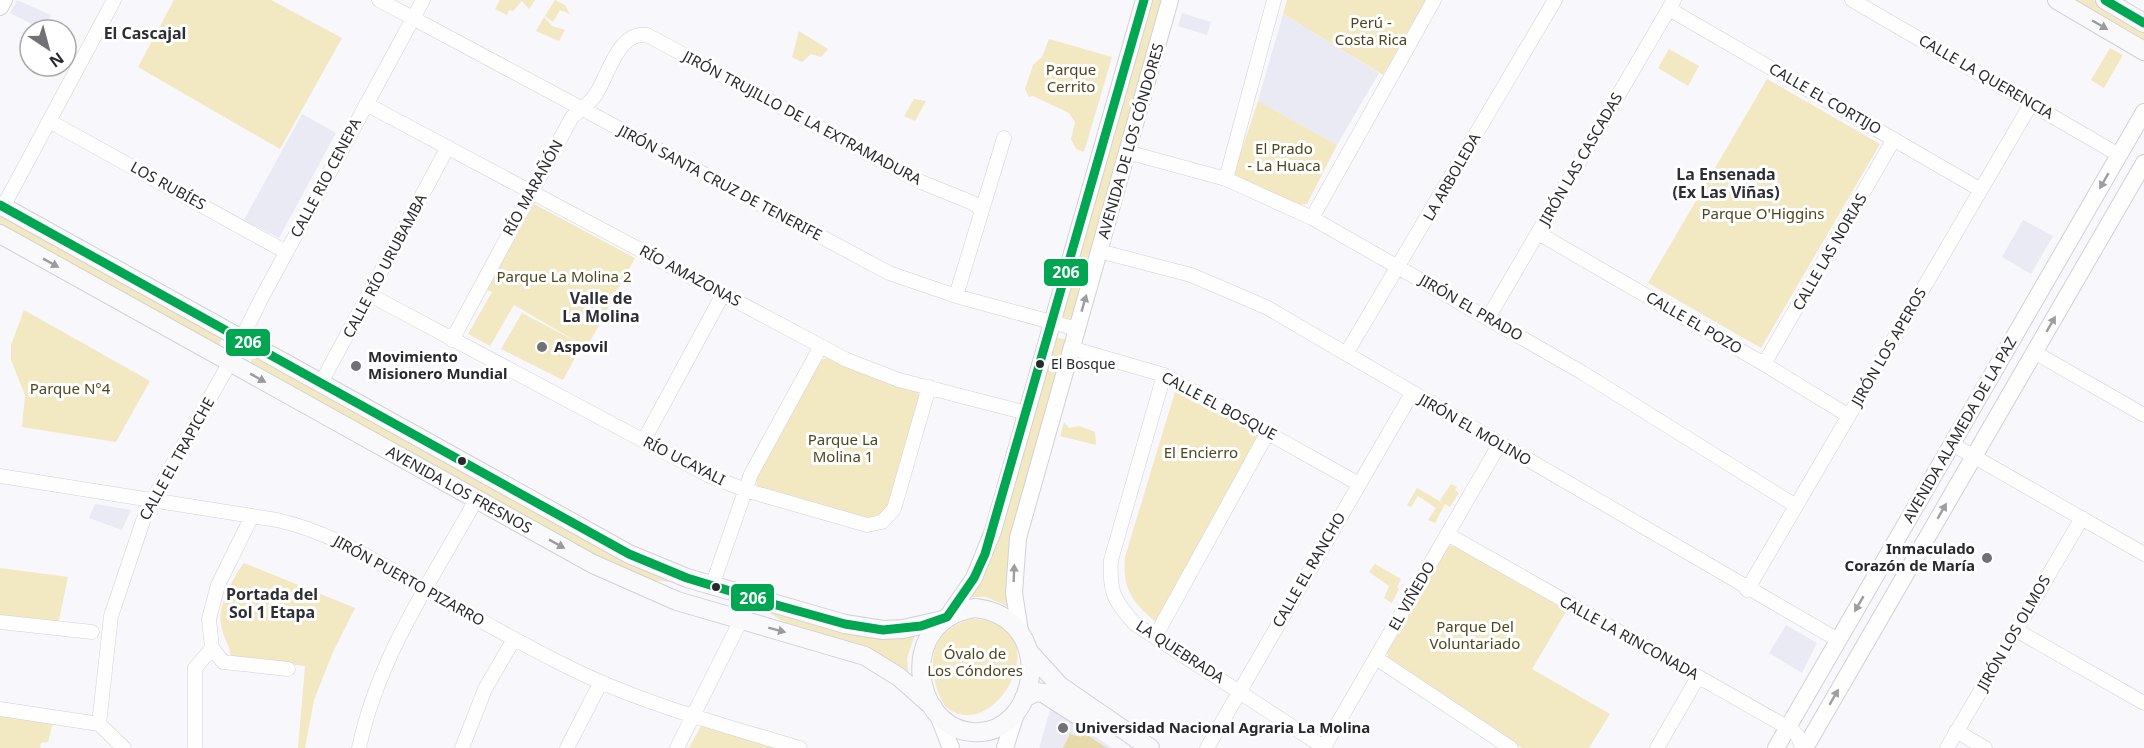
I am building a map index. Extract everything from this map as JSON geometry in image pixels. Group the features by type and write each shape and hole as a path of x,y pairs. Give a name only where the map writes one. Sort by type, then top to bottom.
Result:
{"main road":[{"path":"2057,0 2144,51"},
{"path":"2105,0 2144,23"},
{"name":"AVENIDA LOS FRESNOS","path":"1,206 605,542 654,565 712,585 867,628 903,629 945,618"},
{"name":"AVENIDA LOS FRESNOS","path":"2,240 230,362 476,500 634,584 741,621 865,656 899,677 935,710"},
{"path":"1021,704 1031,671 1028,651 1020,631 1006,618 986,609 963,610 945,618 927,637 921,657 924,687 935,710 953,726 971,732 991,730 1001,725 1036,692 1043,693 1128,748"},
{"path":"1028,651 1047,676 1150,748"}],"street":[{"path":"0,7 4,0"},
{"path":"1,206 114,0"},
{"name":"JIRÓN SANTA CRUZ DE TENERIFE","path":"379,0 889,273 957,296 1077,329"},
{"name":"CALLE RIO CENEPA","path":"240,339 423,0"},
{"name":"AVENIDA DE LOS CÓNDORES","path":"945,618 962,598 985,554 1144,0"},
{"name":"AVENIDA DE LOS CÓNDORES","path":"1020,631 1014,593 1018,538 1170,0"},
{"path":"1226,179 1274,0"},
{"path":"1312,218 1434,0"},
{"name":"LA ARBOLEDA","path":"1346,354 1555,0"},
{"name":"CALLE LA QUERENCIA","path":"1852,0 2119,155"},
{"name":"CALLE EL CORTIJO","path":"1671,4 1894,140 1981,190"},
{"name":"JIRÓN LAS CASCADAS","path":"1488,318 1671,4"},
{"name":"JIRÓN TRUJILLO DE LA EXTRAMADURA","path":"624,43 639,34 647,35 921,182 973,203 982,210"},
{"name":"RÍO MARAÑÓN","path":"452,340 572,117 595,96 624,43"},
{"name":"RÍO AMAZONAS","path":"366,104 874,372 1027,413"},
{"name":"JIRÓN LOS APEROS","path":"1747,590 2031,104"},
{"name":"AVENIDA ALAMEDA DE LA PAZ","path":"1776,748 2144,112"},
{"name":"LOS RUBÍES","path":"49,121 286,252"},
{"path":"957,296 1004,138"},
{"name":"CALLE LAS NORIAS","path":"1764,364 1894,140"},
{"name":"CALLE RÍO URUBAMBA","path":"321,383 448,147"},
{"name":"JIRÓN EL PRADO","path":"1127,152 1226,179 1312,218 1583,373 1796,506"},
{"name":"AVENIDA ALAMEDA DE LA PAZ","path":"1804,748 2144,163"},
{"name":"CALLE EL POZO","path":"1538,233 1849,416"},
{"name":"JIRÓN EL MOLINO","path":"1100,250 1167,267 1230,290 1292,321 1747,590 1838,640"},
{"path":"644,440 723,294"},
{"name":"RÍO UCAYALI","path":"370,295 644,440 675,459 745,490 857,523 876,525 894,509 928,387"},
{"name":"CALLE EL TRAPICHE","path":"99,724 111,616 146,512 230,362 240,339"},
{"path":"712,585 745,490 821,346"},
{"name":"CALLE EL BOSQUE","path":"1071,348 1164,375 1359,484"},
{"path":"2034,352 2144,415"},
{"name":"LA QUEBRADA","path":"1164,375 1111,560 1109,584 1118,605 1135,624 1325,748"},
{"name":"CALLE EL RANCHO","path":"1207,748 1412,393"},
{"path":"1155,637 1268,432"},
{"path":"1952,444 2144,554"},
{"name":"EL VIÑEDO","path":"1325,748 1499,445"},
{"name":"JIRÓN PUERTO PIZARRO","path":"0,476 252,516 319,532 514,639 601,682 694,716 801,748"},
{"path":"359,748 382,674 476,500"},
{"path":"252,516 218,585 209,620 212,648 223,662 288,669"},
{"name":"JIRÓN LOS OLMOS","path":"1947,748 2082,518"},
{"name":"CALLE LA RINCONADA","path":"1447,534 1787,728 1798,735 1804,748"},
{"path":"0,621 92,632"},
{"path":"677,748 741,621"},
{"path":"2016,630 2144,703"},
{"path":"462,748 485,689 514,639"},
{"path":"195,746 195,668 212,648"},
{"path":"1376,658 1511,748"},
{"path":"1657,748 1698,677"},
{"path":"567,748 601,682"},
{"path":"1005,748 1021,704"},
{"path":"0,709 99,724 124,748"},
{"path":"935,710 951,748"},
{"path":"1956,731 1985,748"}],"shaded area":[{"path":"17,0 51,15 49,18 20,18 10,13"},
{"path":"1182,13 1211,22 1207,35 1178,26"},
{"path":"1283,14 1379,73 1337,145 1258,101"},
{"path":"302,114 336,133 279,238 244,220"},
{"path":"2023,220 2053,236 2031,274 2002,257"},
{"path":"95,504 131,510 122,530 89,518"},
{"path":"1786,625 1817,643 1802,673 1769,653"},
{"name":"Universidad Nacional Agraria La Molina","path":"1051,707 1112,748 1039,748"},
{"path":"1078,729 1107,748 1063,748 1070,734 1081,737"}],"green space":[{"path":"174,0 271,0 342,38 280,149 138,67"},
{"path":"500,0 535,0 529,9 522,1 513,11 509,10 507,15 495,9"},
{"path":"555,0 565,5 570,14 560,10 553,22 545,16"},
{"path":"1151,0 1164,0 1072,318 1068,320 1062,316"},
{"name":"Perú - Costa Rica","path":"1287,0 1426,0 1383,75 1283,14"},
{"path":"2069,0 2094,0 2144,30 2144,40 2127,29 2117,28"},
{"path":"544,17 552,26 565,30 559,41 536,31"},
{"path":"799,31 828,49 821,57 811,54 802,62 792,57"},
{"name":"Parque Cerrito","path":"1049,39 1112,57 1084,152 1076,149 1071,139 1075,122 1069,113 1033,96 1029,97 1025,89 1033,65 1042,57"},
{"path":"2110,48 2123,55 2104,88 2091,80"},
{"path":"1669,49 1699,66 1688,86 1658,68"},
{"name":"Parque O'Higgins","path":"1767,79 1880,144 1761,348 1648,283"},
{"path":"914,99 926,101 915,121 904,116"},
{"name":"El Prado - La Huaca","path":"1258,101 1337,145 1307,204 1300,205 1238,179 1234,173"},
{"name":"Parque La Molina 2","path":"534,204 635,258 587,347 582,345 563,380 501,349 522,313 581,344 514,305 490,346 468,334 492,292 487,290"},
{"path":"0,213 222,337 219,346 0,228"},
{"name":"Parque N°4","path":"24,310 150,381 116,442 22,427 25,395 11,360 11,345"},
{"path":"1055,337 1067,340 1012,536 1008,555 1010,607 986,597 969,597 981,580 994,550"},
{"path":"259,357 683,583 638,579 251,364 251,360"},
{"name":"Parque La Molina 1","path":"828,357 917,390 921,397 888,510 873,520 757,487 756,478 819,361"},
{"name":"El Encierro","path":"1175,392 1260,435 1157,623 1141,609 1127,587 1125,557"},
{"path":"1064,422 1069,428 1079,426 1095,432 1096,445 1060,436"},
{"path":"1451,484 1457,487 1455,490 1459,493 1450,507 1445,504 1435,523 1428,520 1436,508 1418,496 1411,507 1407,505 1417,488 1443,503 1440,500"},
{"name":"Parque Del Voluntariado","path":"1454,545 1567,610 1532,669 1610,714 1589,748 1522,748 1388,657 1387,651 1447,547"},
{"path":"244,563 355,608 333,652 314,700 305,748 298,748 305,666 231,657 223,633 220,618 224,601"},
{"path":"1375,564 1401,579 1392,603 1384,598 1389,586 1369,572"},
{"path":"0,568 68,577 58,625 0,620"},
{"path":"754,604 916,632 907,658 909,678 796,629"},
{"name":"Óvalo de Los Cóndores","path":"971,619 999,624 1014,639 1017,658 1013,678 1001,697 984,711 966,715 946,707 942,700 934,677 933,657 939,640 945,633"},
{"path":"0,714 53,723 48,742 41,743 40,748 0,748"},
{"path":"701,726 780,748 689,748"}],"transit line":[{"name":"206","path":"0,205 629,554 687,578 845,624 883,630 921,626 947,617 974,578 985,554 1144,0"},
{"name":"206","path":"2105,0 2144,23"}],"place":[{"name":"Aspovil","path":"542,347"},
{"name":"El Bosque","path":"1040,364"},
{"name":"Movimiento Misionero Mundial","path":"356,366"},
{"name":"Inmaculado Corazón de María","path":"1987,558"},
{"name":"Universidad Nacional Agraria La Molina","path":"1063,728"}],"district":[{"name":"El Cascajal","path":"145,33"},
{"name":"La Ensenada (Ex Las Viñas)","path":"1726,183"},
{"name":"Valle de La Molina","path":"601,307"},
{"name":"Portada del Sol 1 Etapa","path":"272,603"}]}
